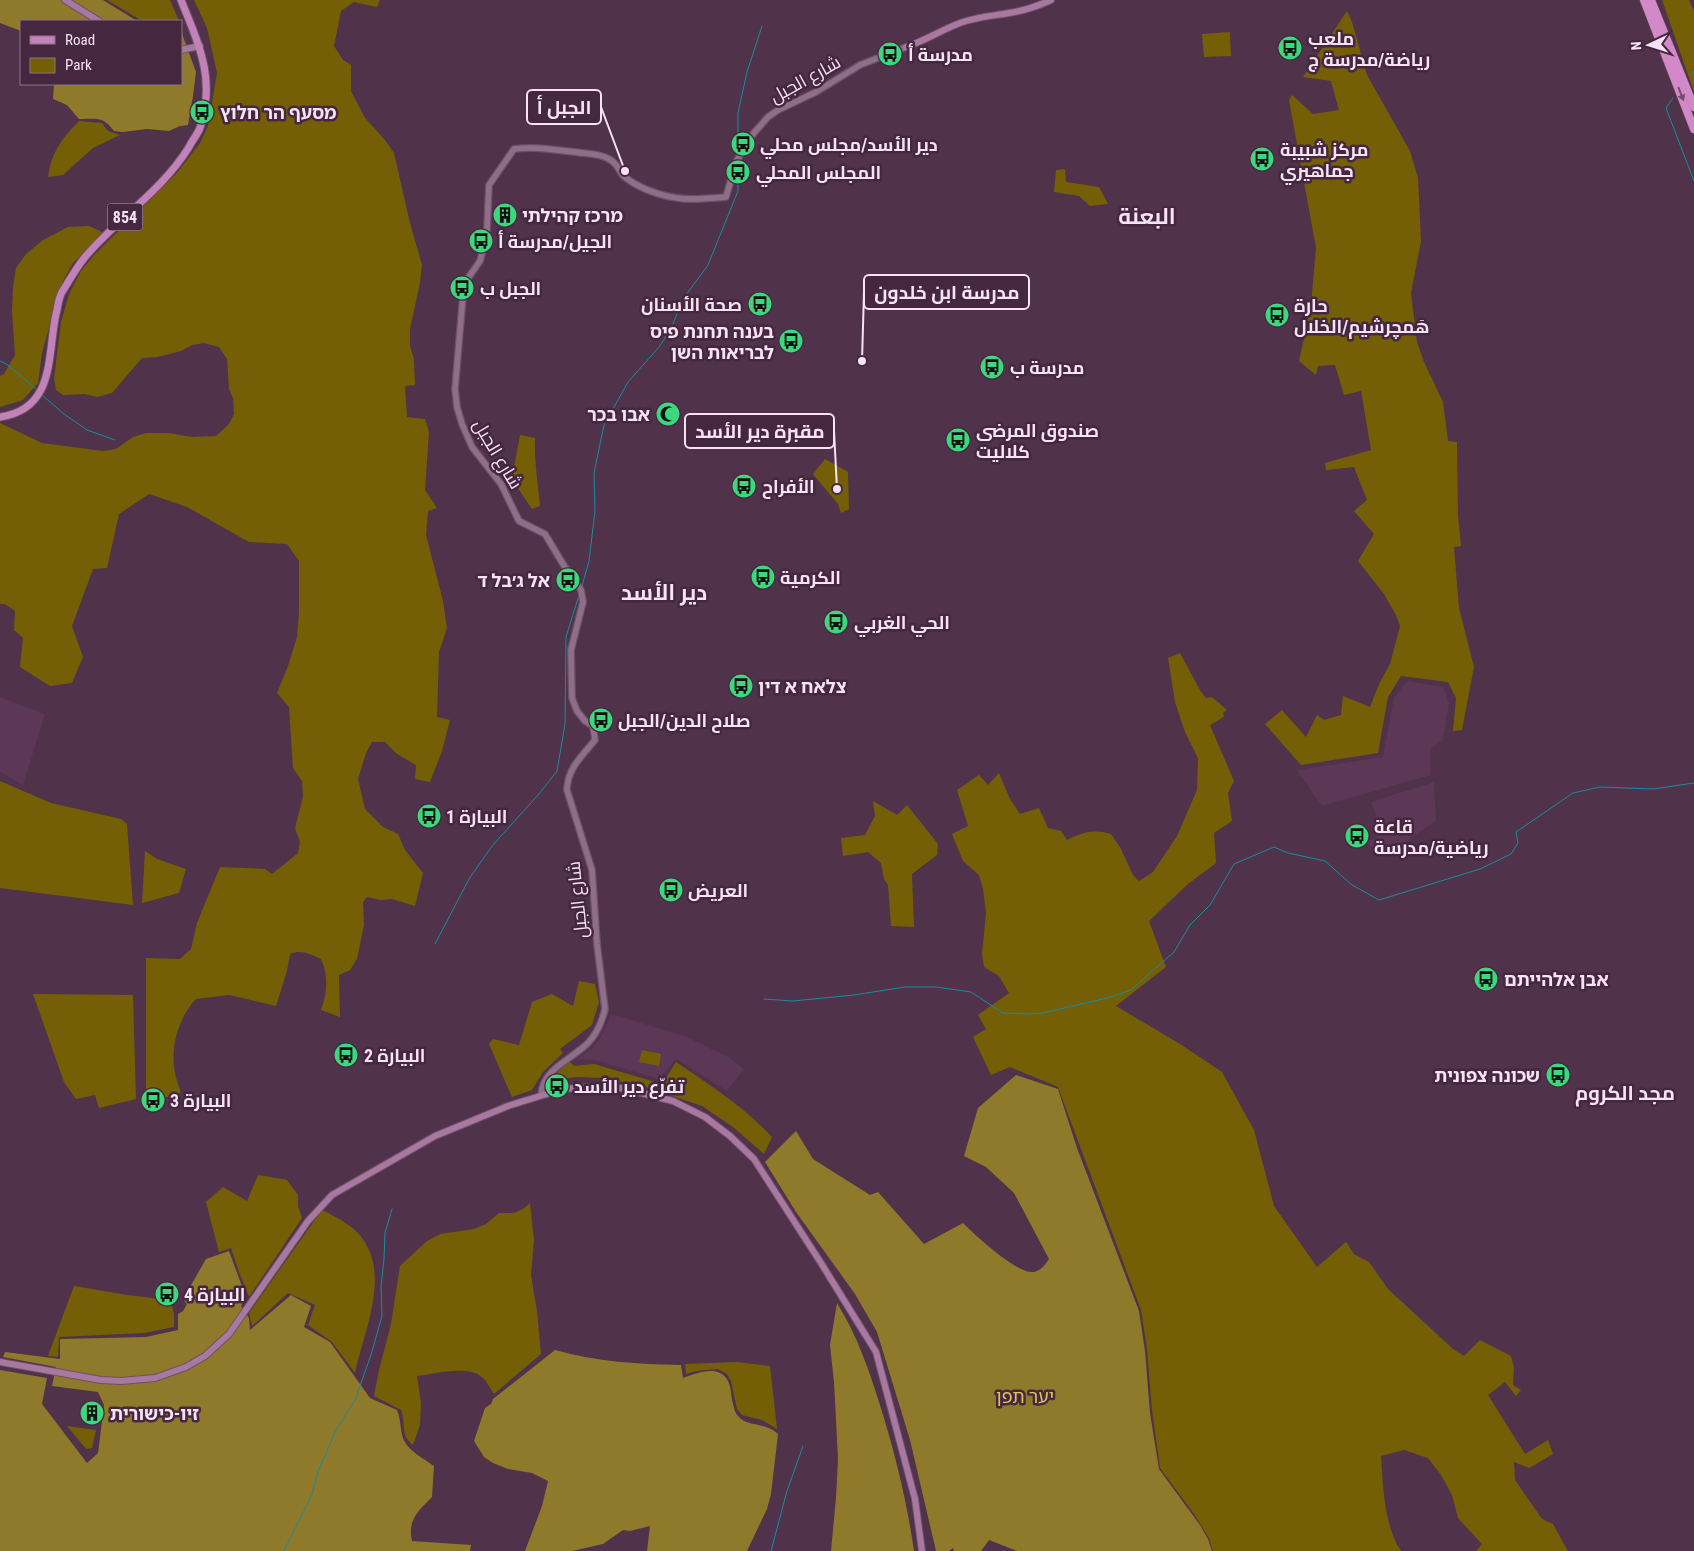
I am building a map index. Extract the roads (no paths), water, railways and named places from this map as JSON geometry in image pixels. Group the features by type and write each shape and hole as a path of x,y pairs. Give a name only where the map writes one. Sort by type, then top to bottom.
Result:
{"highway":[{"path":"1644,0 1694,129"},
{"path":"1651,0 1694,107"}],"main road":[{"path":"65,0 98,20"},
{"name":"854","path":"0,417 10,415 28,406 42,390 50,369 52,334 60,295 84,258 158,186 183,157 199,130 206,104 207,88 200,46 181,0"},
{"path":"906,47 922,42 960,23 986,16 1011,13 1050,0"},
{"path":"182,50 200,46"},
{"path":"0,1362 101,1380 121,1381 155,1378 186,1367 205,1356 229,1334 308,1220 332,1195 435,1136 508,1106 573,1088 621,1088 673,1101 705,1117 730,1136 754,1159 821,1262 876,1352 915,1499 922,1551"}],"street":[{"name":"شارع الجبل","path":"541,1096 543,1084 550,1073 592,1039 603,1018 605,1009 597,944 592,870 567,790 567,779 570,772 595,740 593,726 585,721 577,711 572,698 571,650 583,602 581,590 545,534 520,521 501,484 472,447 457,407 455,389 464,284 480,261 484,246 487,229 489,185 514,149 550,149 600,155 610,159 620,168 623,176 630,182 652,191 693,199 726,197 736,162 753,134 768,116 816,92 860,65 906,47"}],"waterway":[{"path":"738,154 738,113 747,72 762,26"},
{"path":"1692,75 1694,71"},
{"path":"1673,98 1666,108 1694,181"},
{"path":"582,586 589,561 595,511 594,473 604,425 628,382 659,347 671,329 683,299 708,265 738,191 738,165"},
{"path":"0,361 8,365 37,390"},
{"path":"42,395 87,430 115,440"},
{"path":"435,944 469,879 492,846 557,771 565,724 566,637 579,595"},
{"path":"764,999 793,1001 854,995 905,987 936,987 971,992 1003,1013 1043,1013 1111,997 1131,990 1174,952 1190,925 1210,905 1234,864 1274,847 1288,853 1325,861 1352,885 1379,900 1480,869 1511,854 1518,843 1516,832 1573,793 1600,787 1653,789 1694,783"},
{"path":"284,1551 312,1495 317,1474 336,1430 355,1400 371,1355 382,1316 381,1287 385,1233 392,1209"},
{"path":"771,1551 787,1491 803,1446"}],"place":[{"name":"ملعب رياضة/مدرسة ج","path":"1290,48"},
{"name":"مدرسة أ","path":"890,54"},
{"name":"מסעף הר חלוץ","path":"202,112"},
{"name":"دير الأسد/مجلس محلي","path":"743,144"},
{"name":"مركز شبيبة جماهيري","path":"1262,159"},
{"name":"الجبل أ","path":"625,171"},
{"name":"المجلس المحلي","path":"738,172"},
{"name":"מרכז קהילתי","path":"505,215"},
{"name":"الجيل/مدرسة أ","path":"481,241"},
{"name":"الجبل ب","path":"462,288"},
{"name":"صحة الأسنان","path":"760,304"},
{"name":"حارة هَمچرشيم/الخلال","path":"1277,315"},
{"name":"בענה תחנת פיס לבריאות השן","path":"791,341"},
{"name":"مدرسة ابن خلدون","path":"862,361"},
{"name":"مدرسة ب","path":"992,367"},
{"name":"אבו בכר","path":"668,414"},
{"name":"صندوق المرضى كلاليت","path":"958,440"},
{"name":"الأفراح","path":"744,486"},
{"name":"مقبرة دير الأسد","path":"837,489"},
{"name":"الكرمية","path":"763,577"},
{"name":"אל ג׳בל ד","path":"568,580"},
{"name":"الحي الغربي","path":"836,622"},
{"name":"צלאח א דין","path":"741,686"},
{"name":"صلاح الدين/الجبل","path":"601,720"},
{"name":"البيارة 1","path":"429,816"},
{"name":"قاعة رياضية/مدرسة","path":"1357,836"},
{"name":"العريض","path":"671,890"},
{"name":"אבן אלהייתם","path":"1486,979"},
{"name":"البيارة 2","path":"346,1055"},
{"name":"שכונה צפונית","path":"1558,1075"},
{"name":"تفرّع دير الأسد","path":"557,1086"},
{"name":"البيارة 3","path":"153,1100"},
{"name":"البيارة 4","path":"167,1294"},
{"name":"זיו-כישורית","path":"92,1413"}],"district":[{"name":"البعنة","path":"1147,216"},
{"name":"دير الأسد","path":"664,592"},
{"name":"مجد الكروم","path":"1625,1093"}],"park label":[{"name":"יער תפן","path":"1025,1396"}]}
